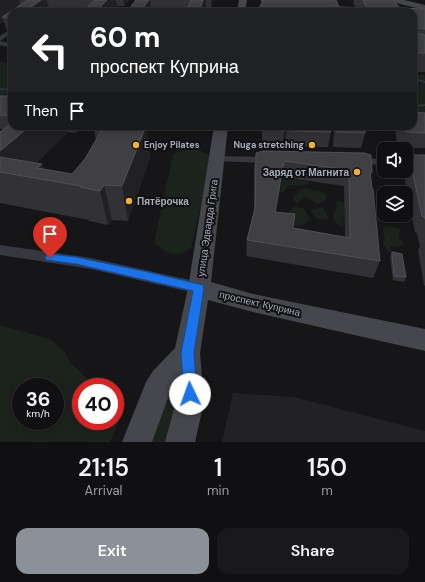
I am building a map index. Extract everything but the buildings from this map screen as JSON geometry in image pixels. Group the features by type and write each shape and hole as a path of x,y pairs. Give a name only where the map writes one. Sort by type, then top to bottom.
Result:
{"street":[{"path":"395,0 425,8"},
{"path":"421,0 425,1"},
{"name":"улица Эдварда Грига","path":"180,442 190,402 188,353 199,288 221,130"},
{"path":"217,159 284,160"},
{"path":"346,161 377,162"},
{"name":"проспект Куприна","path":"0,250 24,255 76,261 148,276 253,303 425,340"},
{"path":"137,442 156,392 163,380 188,353"}],"shaded area":[{"path":"0,62 8,63 8,102 0,102"},
{"path":"417,74 425,75 425,122 417,122"},
{"path":"184,150 198,150 209,155 210,166 191,248 181,253 172,254 163,250 154,243 173,154"},
{"path":"283,178 311,182 303,186 288,185 285,191 280,193"},
{"path":"305,188 320,191 326,194 327,199 318,204 306,197 300,200 298,204 293,199 299,190"},
{"path":"336,201 345,202 343,227 336,223 333,215 337,208"},
{"path":"294,206 304,209 310,219 303,225 298,226 289,223 289,212"},
{"path":"323,207 328,218 326,220 317,219 310,210"},
{"path":"385,226 395,227 400,230 399,236 403,243 399,247 391,246 391,251 399,252 399,254 390,253 383,244 385,239 383,232"},
{"path":"0,325 51,340 64,351 71,363 87,378 72,378 72,430 115,430 110,442 0,442"},
{"path":"180,386 170,442 147,442 171,388"},
{"path":"233,393 294,397 425,431 425,442 222,442"}],"waterway":[{"path":"417,80 425,82"},
{"path":"0,89 8,90"},
{"path":"417,106 425,105"}],"place":[{"name":"Enjoy Pilates","path":"136,145"},
{"name":"Nuga stretching","path":"312,145"},
{"name":"Заряд от Магнита","path":"357,172"},
{"name":"Пятёрочка","path":"129,201"}],"route":[{"path":"50,258 76,261 199,288 188,353 191,385 190,394"}]}
